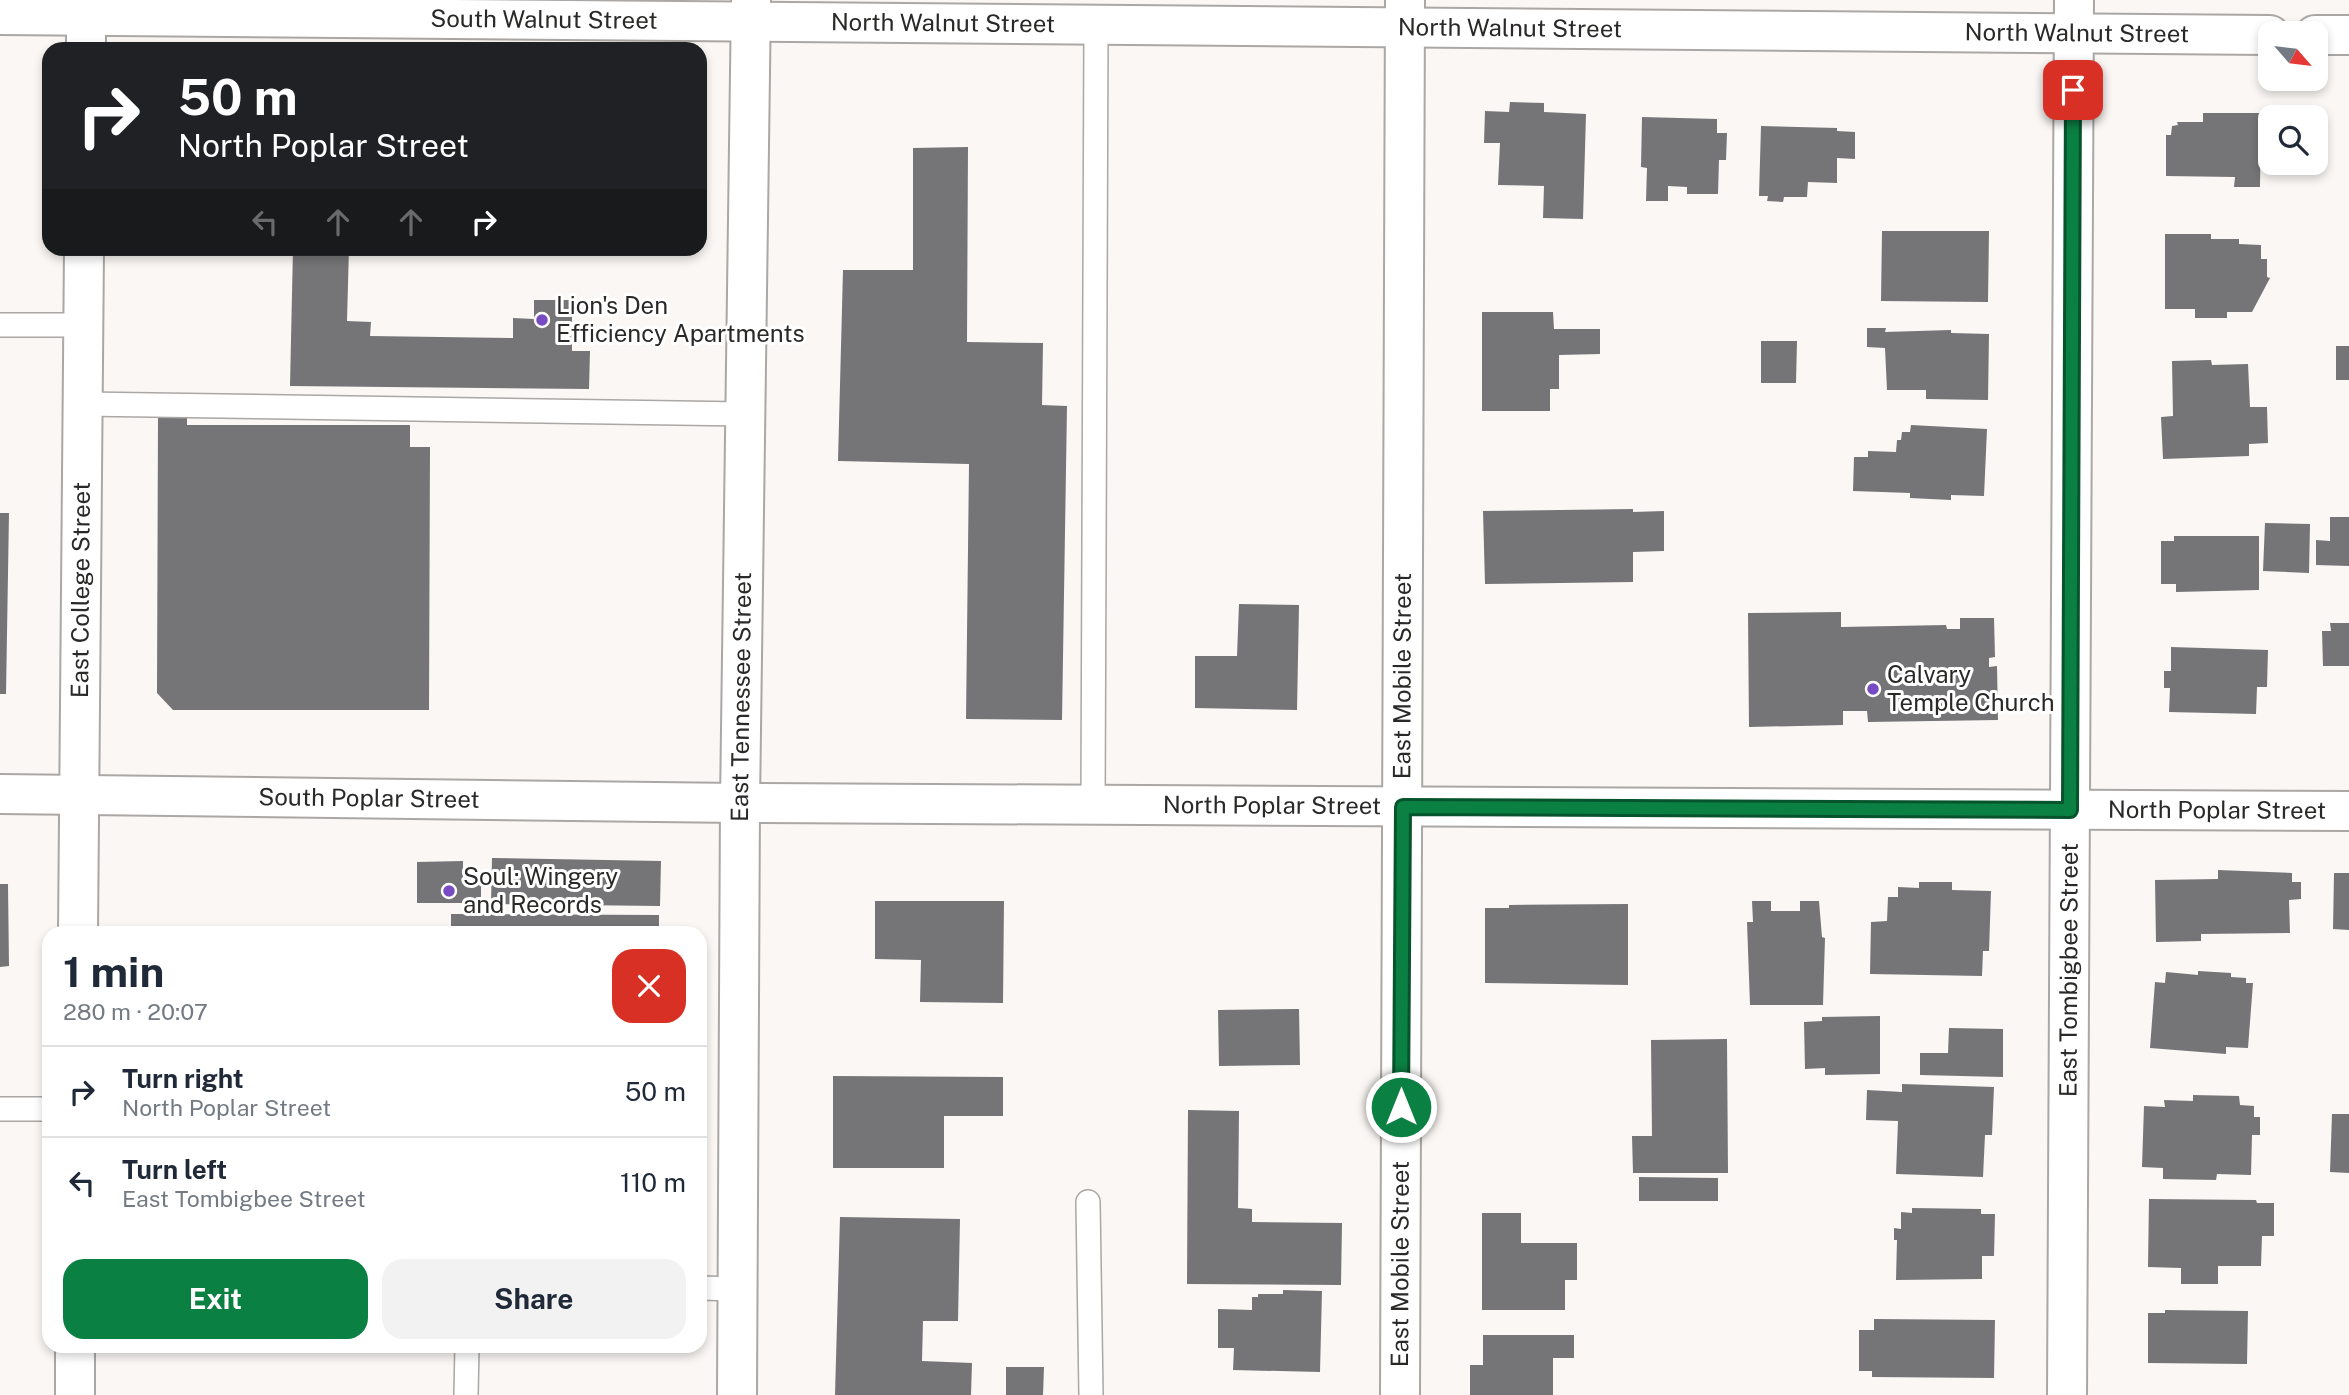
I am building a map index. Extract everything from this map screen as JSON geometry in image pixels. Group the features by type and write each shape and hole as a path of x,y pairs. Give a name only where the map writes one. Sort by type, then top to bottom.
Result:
{"street":[{"name":"South Walnut Street","path":"0,15 86,21 751,11"},
{"name":"North Walnut Street","path":"751,11 1096,27 1405,14 2074,17 2258,34"},
{"name":"East Tennessee Street","path":"737,1395 740,803 751,11"},
{"name":"East Mobile Street","path":"1400,1395 1405,14"},
{"name":"East Tombigbee Street","path":"2067,1395 2074,17"},
{"path":"2328,35 2349,35"},
{"name":"East College Street","path":"78,926 84,256"},
{"name":"South Poplar Street","path":"0,794 740,803"},
{"name":"North Poplar Street","path":"740,803 2349,811"},
{"path":"75,1353 75,1395"}],"lane":[{"path":"1093,805 1096,27"},
{"path":"0,325 83,326"},
{"path":"83,404 746,414"},
{"path":"0,1109 42,1109"},
{"path":"1088,1202 1091,1395"},
{"path":"707,1288 738,1289"},
{"path":"466,1395 467,1353"}],"building":[{"path":"1510,102 1544,103 1544,112 1586,114 1583,219 1543,218 1544,186 1498,185 1500,143 1484,143 1485,111 1509,112"},
{"path":"2203,113 2258,113 2260,187 2234,187 2235,177 2166,176 2166,135 2171,135 2172,126 2178,125 2177,122 2203,122"},
{"path":"1642,117 1717,119 1717,133 1727,133 1726,160 1719,160 1718,194 1687,194 1687,187 1668,186 1668,201 1646,201 1647,168 1641,167"},
{"path":"1761,126 1837,128 1837,131 1855,132 1855,159 1837,158 1837,183 1808,182 1807,197 1784,197 1783,202 1767,201 1768,196 1759,196"},
{"path":"968,147 967,342 1043,343 1042,405 1067,406 1062,720 966,719 969,464 838,461 843,270 913,270 913,148"},
{"path":"1882,231 1989,231 1988,302 1881,301"},
{"path":"2165,234 2211,234 2211,239 2239,239 2239,244 2261,245 2261,259 2267,259 2267,277 2270,278 2252,312 2227,312 2227,318 2195,318 2195,309 2165,309"},
{"name":"Lion's Den Efficiency Apartments","path":"293,256 349,256 347,321 371,322 370,336 513,338 513,318 534,319 534,300 572,300 572,351 590,351 589,389 290,386"},
{"path":"1482,312 1553,312 1554,329 1600,329 1600,354 1559,355 1559,389 1550,389 1550,411 1482,411"},
{"path":"1867,328 1886,328 1885,332 1951,330 1951,333 1989,334 1988,400 1926,399 1926,390 1887,390 1885,348 1867,347"},
{"path":"1761,341 1797,341 1796,383 1761,383"},
{"path":"2336,346 2349,346 2349,380 2336,380"},
{"path":"2211,360 2212,365 2248,364 2250,407 2267,407 2268,443 2249,444 2249,456 2163,459 2161,417 2173,416 2172,361"},
{"path":"158,416 187,416 187,425 410,425 410,447 430,447 429,710 173,710 157,693"},
{"path":"1911,425 1987,429 1984,496 1951,495 1951,500 1910,498 1910,493 1853,491 1854,457 1868,457 1868,451 1896,452 1897,440 1901,440 1902,432 1910,432"},
{"path":"1633,509 1633,512 1664,511 1664,551 1633,552 1633,582 1485,584 1483,511"},
{"path":"0,513 9,513 6,694 0,694"},
{"path":"2330,517 2349,517 2349,566 2316,565 2316,540 2330,541"},
{"path":"2265,523 2310,524 2309,573 2263,571"},
{"path":"2174,536 2259,536 2259,590 2176,592 2176,584 2161,584 2161,541 2174,541"},
{"path":"1239,604 1299,605 1297,710 1195,708 1195,656 1237,656"},
{"name":"Calvary Temple Church","path":"1841,612 1841,627 1946,625 1947,629 1960,629 1960,618 1994,618 1995,657 1989,658 1989,667 1997,666 1998,720 1868,722 1867,711 1843,711 1843,725 1749,727 1748,613"},
{"path":"2330,623 2349,623 2349,666 2323,666 2322,631 2331,631"},
{"path":"2171,647 2268,650 2267,687 2257,687 2256,714 2169,712 2170,688 2164,688 2164,671 2171,671"},
{"path":"492,858 661,861 660,906 491,904"},
{"name":"Soul: Wingery and Records","path":"463,861 463,879 481,879 481,903 417,903 417,862"},
{"path":"2218,870 2292,873 2292,882 2301,882 2301,899 2289,900 2290,933 2201,934 2201,941 2156,942 2155,880 2218,879"},
{"path":"2334,873 2349,873 2349,930 2333,929"},
{"path":"1919,882 1952,882 1952,890 1991,891 1989,951 1983,951 1982,976 1870,974 1871,922 1887,921 1888,897 1898,897 1898,887 1919,888"},
{"path":"0,884 8,884 9,966 0,967"},
{"path":"875,901 1004,901 1003,1003 920,1002 921,960 875,959"},
{"path":"1752,901 1771,901 1771,911 1800,911 1800,901 1819,901 1822,937 1825,938 1823,1005 1750,1005 1747,922 1753,922"},
{"path":"1628,904 1628,985 1485,983 1485,908 1509,908 1509,905"},
{"path":"451,914 659,915 659,926 451,926"},
{"path":"2198,971 2231,973 2231,977 2246,978 2246,983 2253,983 2248,1048 2226,1047 2226,1054 2150,1048 2155,982 2165,983 2166,972 2198,975"},
{"path":"1299,1009 1300,1065 1219,1066 1218,1010"},
{"path":"1880,1016 1880,1074 1825,1075 1825,1068 1805,1069 1804,1022 1822,1021 1822,1017"},
{"path":"1949,1028 2003,1029 2003,1077 1920,1075 1920,1053 1948,1053"},
{"path":"1727,1039 1728,1173 1633,1173 1632,1136 1652,1136 1651,1040"},
{"path":"833,1076 1003,1077 1003,1116 944,1116 944,1168 833,1168"},
{"path":"1902,1084 1994,1087 1992,1135 1985,1135 1983,1177 1896,1174 1898,1121 1866,1120 1867,1090 1902,1092"},
{"path":"2193,1095 2239,1096 2240,1105 2254,1106 2254,1117 2260,1117 2260,1135 2252,1135 2251,1175 2217,1174 2216,1180 2163,1179 2163,1168 2142,1167 2144,1106 2165,1107 2164,1100 2193,1101"},
{"path":"1188,1110 1239,1111 1238,1208 1252,1209 1252,1222 1342,1223 1341,1285 1187,1284"},
{"path":"2332,1114 2349,1114 2349,1173 2330,1172"},
{"path":"1639,1177 1718,1178 1718,1201 1639,1201"},
{"path":"2149,1199 2256,1200 2257,1203 2274,1203 2274,1236 2262,1236 2261,1266 2218,1266 2218,1284 2181,1284 2181,1268 2148,1267"},
{"path":"1912,1208 1981,1209 1981,1214 1995,1214 1994,1256 1982,1256 1982,1279 1896,1280 1897,1240 1894,1240 1894,1228 1901,1229 1901,1212 1912,1213"},
{"path":"1482,1213 1521,1213 1521,1243 1577,1243 1577,1280 1565,1280 1565,1310 1482,1310"},
{"path":"840,1217 960,1219 958,1321 923,1321 922,1361 972,1363 971,1395 835,1395"},
{"path":"1283,1290 1322,1291 1320,1372 1233,1370 1234,1348 1218,1348 1218,1309 1252,1310 1252,1297 1258,1297 1258,1294 1283,1294"},
{"path":"2165,1310 2248,1311 2247,1364 2148,1363 2148,1313 2165,1313"},
{"path":"1874,1319 1995,1320 1994,1378 1872,1377 1872,1371 1859,1371 1859,1330 1874,1330"},
{"path":"1483,1335 1574,1335 1574,1358 1553,1358 1553,1395 1470,1395 1470,1365 1483,1365"},
{"path":"1006,1367 1044,1367 1043,1395 1006,1395"}],"place":[{"name":"Lion's Den Efficiency Apartments","path":"542,320"},
{"name":"Calvary Temple Church","path":"1873,689"},
{"name":"Soul: Wingery and Records","path":"449,891"}],"route":[{"path":"1401,1107 1403,807 2070,810 2073,90"}]}
